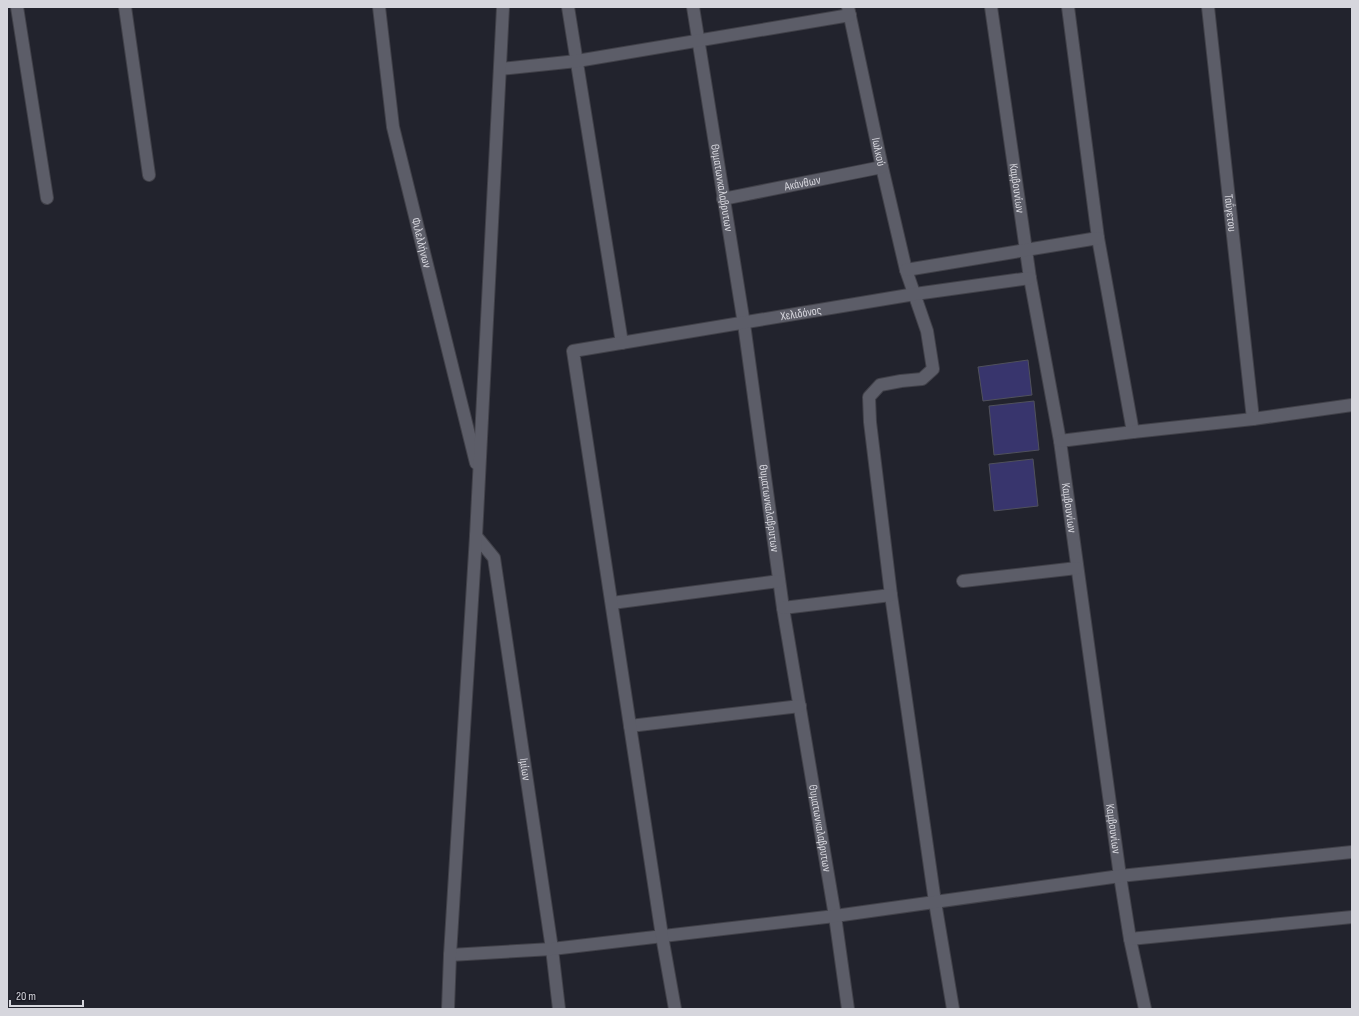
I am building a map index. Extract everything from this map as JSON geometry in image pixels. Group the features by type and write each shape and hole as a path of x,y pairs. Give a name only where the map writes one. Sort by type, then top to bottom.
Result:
{"street":[{"path":"17,7 47,198"},
{"path":"124,7 149,174"},
{"name":"Φιλελλήνων","path":"379,7 393,127 479,475"},
{"path":"448,1009 476,536 503,7"},
{"path":"568,7 622,344"},
{"name":"Θυματωνκαλαβρυτων","path":"693,7 744,324 783,608 835,916 848,1009"},
{"name":"Καμβουνίων","path":"991,7 1030,278 1060,441 1120,876 1130,939 1145,1009"},
{"path":"1068,7 1098,238 1133,432"},
{"name":"Ταΰγετου","path":"1208,7 1253,419"},
{"path":"500,69 577,61 698,40 849,11"},
{"name":"Ιωλκού","path":"849,11 882,167 906,270 927,331 933,369 922,379 880,385 869,397 870,422 890,595"},
{"name":"Ακάνθων","path":"724,199 882,167"},
{"path":"906,270 1098,238"},
{"name":"Χελιδόνος","path":"612,603 573,352 915,294 1030,278"},
{"path":"1060,441 1352,406"},
{"name":"Ιμίων","path":"476,536 494,558 552,949 559,1009"},
{"path":"962,581 1077,568"},
{"path":"675,1009 662,936 612,603 780,581"},
{"path":"783,608 890,595 935,902 953,1009"},
{"path":"630,726 800,706"},
{"path":"450,955 552,949 835,916 1120,876 1352,852"},
{"path":"1130,939 1352,917"}],"building":[{"path":"1028,360 1032,395 983,401 978,367"},
{"path":"1034,401 1039,450 994,455 989,406"},
{"path":"1033,459 1038,506 994,511 989,464"}]}
